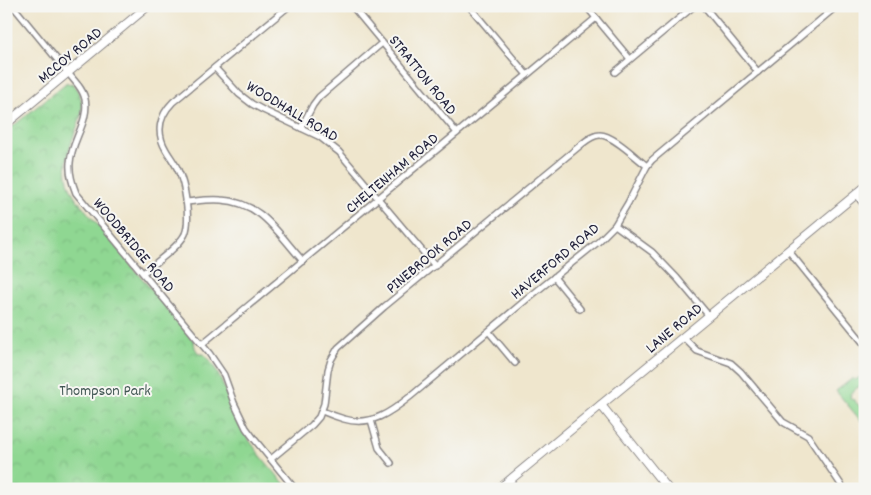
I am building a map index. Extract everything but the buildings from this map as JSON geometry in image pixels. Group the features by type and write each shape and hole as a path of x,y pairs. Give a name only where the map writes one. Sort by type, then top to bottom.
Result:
{"street":[{"name":"WOODBRIDGE ROAD","path":"13,6 83,93 86,104 85,115 71,153 70,168 72,183 76,193 217,364 224,375 246,428 295,489"},
{"path":"143,273 181,241 187,225 182,178 162,142 160,133 161,119 173,102 289,6"},
{"name":"STRATTON ROAD","path":"352,6 457,133"},
{"path":"469,6 527,76"},
{"path":"586,6 630,59"},
{"path":"615,72 694,6"},
{"path":"704,6 758,72"},
{"name":"HAVERFORD ROAD","path":"322,411 345,420 357,421 371,420 394,410 598,242 615,225 647,166 661,152 836,6"},
{"name":"MCCOY ROAD","path":"6,124 145,7"},
{"name":"CHELTENHAM ROAD","path":"202,344 596,18"},
{"path":"301,128 319,97 382,43"},
{"name":"WOODHALL ROAD","path":"215,68 234,89 252,104 320,137 339,152 435,266"},
{"name":"PINEBROOK ROAD","path":"271,459 312,426 320,417 324,404 328,370 334,353 348,339 590,138 600,135 609,137 647,166"},
{"name":"LANE ROAD","path":"499,489 865,187"},
{"path":"856,194 865,206"},
{"path":"186,202 220,200 240,203 252,208 267,219 303,261"},
{"path":"615,225 652,252 709,316"},
{"path":"788,250 865,345"},
{"path":"554,277 580,309"},
{"path":"489,332 515,363"},
{"path":"683,337 697,351 731,363 741,372 783,422 808,436 844,489"},
{"path":"601,405 668,489"},
{"path":"371,420 379,448 391,463"}],"green space":[{"name":"Thompson Park","path":"67,82 69,84 72,83 77,90 81,98 82,107 82,113 68,155 68,182 72,191 78,201 194,341 195,348 199,354 204,354 211,362 221,380 236,418 246,435 289,489 6,489 6,132"},
{"path":"865,374 865,381 850,394 852,400 863,410 865,409 865,417 861,421 836,391 853,378 855,380"}]}
